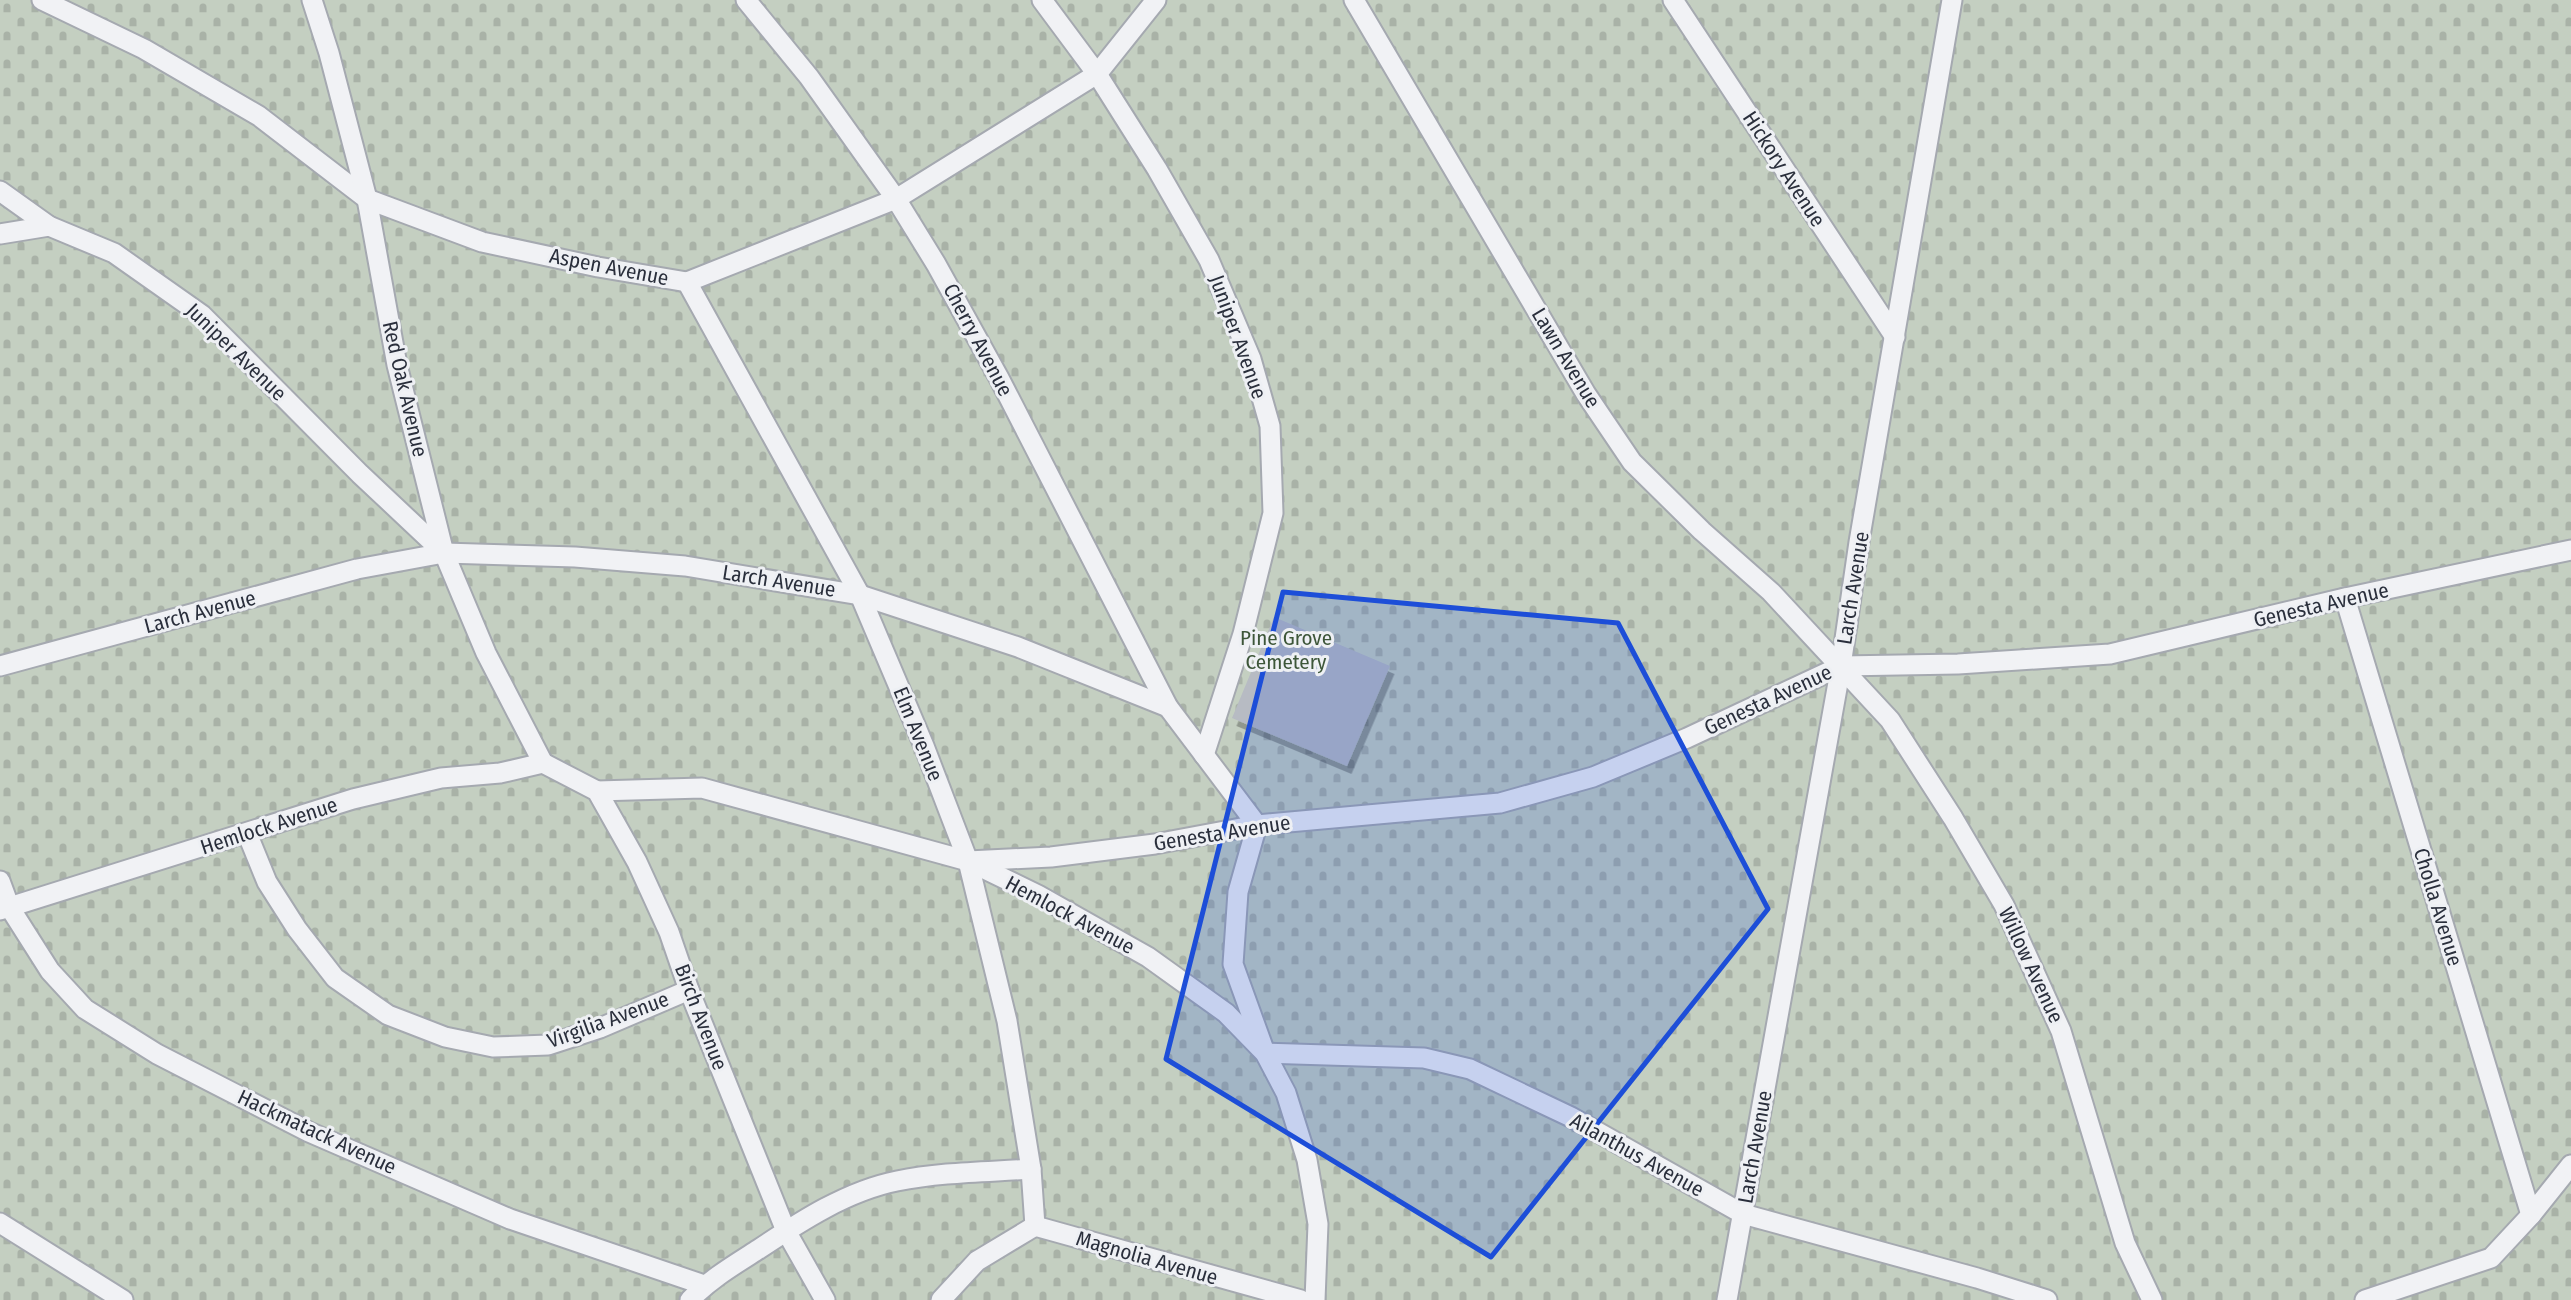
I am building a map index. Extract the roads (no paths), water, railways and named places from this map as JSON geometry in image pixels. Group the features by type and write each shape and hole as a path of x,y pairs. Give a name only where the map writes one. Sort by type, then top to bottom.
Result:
{"lane":[{"name":"Aspen Avenue","path":"42,0 144,49 259,116 367,199 482,242 598,267 687,282 896,199 1097,74 1156,0"},
{"name":"Red Oak Avenue","path":"312,0 329,53 367,199 397,365 444,553 486,653 543,763"},
{"name":"Cherry Avenue","path":"746,0 809,77 896,199 936,264 999,377 1168,706"},
{"name":"Juniper Avenue","path":"1042,0 1097,74 1157,169 1209,260 1251,359 1270,426 1273,513 1243,634 1205,755"},
{"name":"Lawn Avenue","path":"1354,0 1586,394 1632,461 1702,531 1771,592 1841,666"},
{"name":"Hickory Avenue","path":"1673,0 1895,337"},
{"name":"Larch Avenue","path":"1727,1300 1841,666 1859,542 1952,0"},
{"name":"Juniper Avenue","path":"0,191 49,226 114,253 202,315 360,474 444,553"},
{"path":"0,234 49,226"},
{"name":"Elm Avenue","path":"687,282 860,594 924,746 968,861 1007,1021 1031,1169 1035,1226"},
{"name":"Genesta Avenue","path":"968,861 1051,857 1155,844 1257,825 1500,803 1580,781 1687,738 1841,666 1958,664 2110,654 2345,598 2571,550"},
{"name":"Larch Avenue","path":"0,666 357,569 444,553 575,557 685,566 860,594 1018,647 1168,706"},
{"name":"Cholla Avenue","path":"2345,598 2531,1215"},
{"name":"Willow Avenue","path":"1841,666 1890,720 1953,818 2004,905 2061,1031 2125,1243 2151,1300"},
{"path":"1168,706 1257,825 1238,892 1233,964 1265,1053"},
{"path":"543,763 597,791"},
{"name":"Hemlock Avenue","path":"5,909 354,799 441,778 500,773 543,763"},
{"name":"Hemlock Avenue","path":"597,791 702,788 968,861 1038,895 1148,957 1226,1013 1265,1053 1286,1093 1307,1160 1318,1224 1315,1300"},
{"name":"Birch Avenue","path":"597,791 637,862 668,932 786,1231 825,1300"},
{"name":"Virgilia Avenue","path":"247,833 267,882 297,929 335,978 388,1015 444,1037 493,1047 548,1045 600,1028 689,990"},
{"name":"Hackmatack Avenue","path":"0,881 5,909 50,971 85,1009 157,1054 309,1132 510,1219 704,1285"},
{"name":"Ailanthus Avenue","path":"1265,1053 1424,1058 1470,1069 1571,1117 1743,1214 1977,1278 2047,1300"},
{"path":"2365,1300 2491,1258 2531,1215 2571,1165"},
{"path":"690,1300 704,1285 836,1202 896,1181 1031,1169"},
{"path":"0,1223 123,1300"},
{"path":"941,1300 976,1261 1035,1226"},
{"name":"Magnolia Avenue","path":"1035,1226 1301,1300"}],"park label":[{"name":"Pine Grove Cemetery","path":"1286,650"}]}
